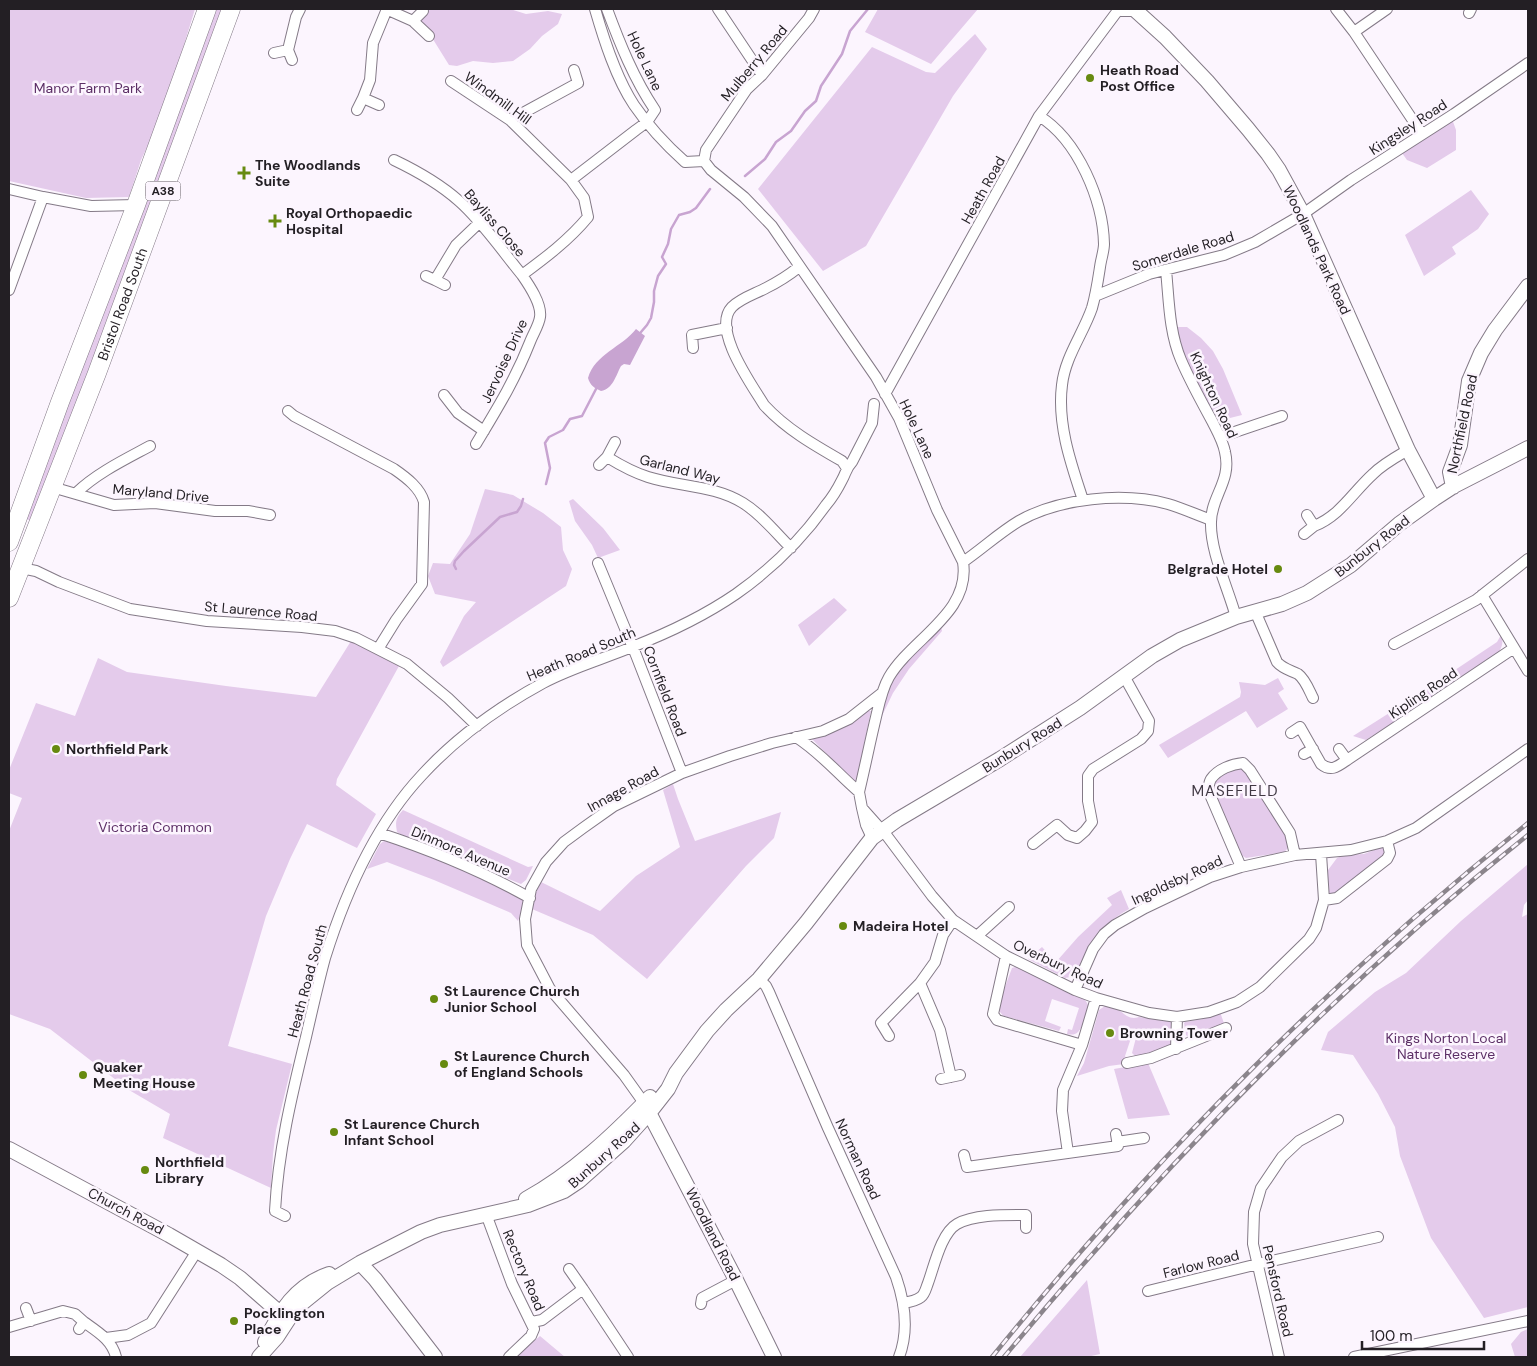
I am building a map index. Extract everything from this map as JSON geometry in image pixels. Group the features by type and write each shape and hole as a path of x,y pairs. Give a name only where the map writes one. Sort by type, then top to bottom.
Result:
{"highway":[{"name":"Bristol Road South","path":"9,542 207,9"},
{"name":"Bristol Road South","path":"9,598 15,565 40,520 231,9"},
{"path":"18,518 25,525 40,520"}],"main road":[{"path":"1120,9 1130,9"},
{"name":"Woodlands Park Road","path":"1134,9 1165,37 1207,81 1268,154 1303,214 1408,450 1434,498"},
{"name":"Northfield Road","path":"1453,487 1450,472 1460,445 1469,381 1495,330 1528,286"},
{"name":"Bunbury Road","path":"360,1263 420,1232 440,1225 528,1205 564,1191 579,1181 624,1140 647,1108 668,1089 676,1073 707,1031 758,979 806,923 877,834 1080,708 1152,656 1180,640 1236,617 1282,604 1307,593 1351,565 1399,524 1434,498 1528,448"},
{"name":"Woodland Road","path":"647,1108 736,1280 770,1356"},
{"name":"Church Road","path":"9,1150 145,1221 197,1251 287,1309"},
{"path":"258,1357 298,1292 320,1277 360,1263 375,1279 435,1357"}],"street":[{"path":"292,60 288,50 300,9"},
{"path":"357,110 370,80 373,43 387,9 412,22 429,36"},
{"name":"Hole Lane","path":"595,9 622,82 633,103 647,122 665,144 685,162 704,161 711,170 744,197 772,226 851,339 876,377 898,418 937,510 963,562 964,580 962,590 955,604 912,649 889,677 882,692 859,792 862,808 877,834"},
{"name":"Hole Lane","path":"607,9 644,95 655,110 647,122"},
{"path":"718,9 762,75"},
{"name":"Mulberry Road","path":"704,161 706,150 747,89 762,75 814,9"},
{"name":"Heath Road","path":"885,394 1040,116 1120,9"},
{"path":"1336,9 1354,32 1422,134"},
{"path":"1354,32 1387,9"},
{"path":"412,22 423,11"},
{"path":"274,53 288,50"},
{"name":"Kingsley Road","path":"1303,214 1528,63"},
{"path":"510,120 578,83 574,70"},
{"name":"Windmill Hill","path":"451,81 510,120 571,180"},
{"path":"363,98 379,105"},
{"path":"1040,116 1062,135 1081,163 1094,190 1099,207 1104,245 1091,310 1069,356 1062,385 1061,410 1066,446 1083,500"},
{"path":"522,275 578,229 588,217 584,198 571,180 647,122"},
{"name":"Bayliss Close","path":"394,160 419,172 461,202 522,275"},
{"path":"9,189 91,206 136,204"},
{"path":"9,290 43,197"},
{"name":"Somerdale Road","path":"1095,296 1149,274 1224,256 1255,242 1303,214"},
{"path":"445,286 431,278 456,245 479,223"},
{"path":"799,267 733,306 727,319 726,328 736,358 764,405 794,432 842,461 846,467"},
{"name":"Knighton Road","path":"1166,270 1172,336 1180,359 1220,437 1225,453 1227,470 1211,520 1212,535 1236,617"},
{"name":"Jervoise Drive","path":"476,444 508,392 540,316 530,287 522,275"},
{"path":"693,348 692,335 726,328"},
{"path":"444,395 458,414 484,431"},
{"name":"Heath Road South","path":"286,1216 275,1211 276,1186 282,1146 297,1073 325,959 340,916 361,866 399,804 421,775 450,748 496,712 544,682 633,647 705,614 737,594 767,569 791,548 826,505 842,480 846,467 852,462 872,423 874,404"},
{"path":"288,411 294,416 394,469 422,493 424,502 422,584 378,649"},
{"path":"1220,437 1282,416"},
{"path":"599,465 614,442"},
{"path":"76,493 87,483 116,464 150,446"},
{"path":"1304,534 1337,513 1373,474 1393,458 1408,450"},
{"name":"Garland Way","path":"606,456 623,467 649,477 704,488 737,500 750,507 791,548"},
{"name":"Maryland Drive","path":"52,487 114,505 155,503 215,511 248,511 270,515"},
{"path":"963,562 1020,520 1056,506 1083,500 1116,497 1146,500 1169,504 1211,520"},
{"path":"1306,515 1314,526"},
{"path":"1394,644 1476,600 1528,559"},
{"name":"Cornfield Road","path":"598,563 682,773"},
{"name":"St Laurence Road","path":"15,565 36,571 59,582 130,609 207,621 335,631 356,638 407,664 477,726"},
{"path":"1482,595 1528,671"},
{"path":"1255,611 1277,662 1282,668 1299,675 1313,698"},
{"name":"Kipling Road","path":"1291,733 1300,727 1308,751 1326,768 1336,768 1514,648"},
{"path":"1033,844 1057,825 1068,835 1077,838 1085,831 1092,822 1088,801 1088,776 1093,769 1141,740 1148,731 1149,720 1124,676"},
{"name":"Innage Road","path":"647,1108 624,1075 550,990 527,945 525,919 531,889 546,862 564,842 614,806 682,773 730,756 823,731 849,718 882,692"},
{"path":"796,737 811,746 826,759 859,792"},
{"path":"1339,749 1346,760"},
{"name":"Ingoldsby Road","path":"1075,990 1093,949 1104,934 1115,925 1145,908 1210,877 1241,867 1295,856 1351,850 1386,841 1416,828 1528,749"},
{"path":"1241,867 1208,790 1210,780 1217,773 1233,764 1243,763 1250,770 1290,833 1295,856"},
{"name":"Dinmore Avenue","path":"380,833 497,880 530,898"},
{"name":"Overbury Road","path":"877,834 953,920 1006,956 1075,990 1096,998 1149,1012 1177,1017 1208,1012 1237,1002 1260,987 1309,939 1316,928 1324,900 1321,854"},
{"path":"1324,900 1337,898 1386,859 1390,853 1386,841"},
{"path":"977,936 1009,907"},
{"path":"889,1036 882,1023 920,983 935,962 943,935 953,920"},
{"path":"1006,956 993,1014 997,1020 1082,1046"},
{"name":"Norman Road","path":"758,979 766,986 769,992 896,1277 903,1303 905,1327 899,1357"},
{"path":"920,983 940,1030 951,1077"},
{"path":"1068,1153 1062,1111 1063,1090 1082,1046 1096,998"},
{"path":"1176,1049 1177,1017"},
{"path":"1128,1063 1151,1058 1226,1028"},
{"name":"Pensford Road","path":"1279,1357 1253,1244 1254,1212 1261,1188 1282,1157 1300,1141 1338,1119"},
{"path":"964,1155 967,1167 1118,1146 1117,1138 1144,1138"},
{"name":"Rectory Road","path":"486,1214 512,1284 534,1328 531,1336 509,1357"},
{"path":"903,1303 914,1301 923,1296 943,1242 950,1229 956,1224 994,1216 1026,1215 1026,1228"},
{"name":"Farlow Road","path":"1148,1291 1378,1237"},
{"path":"106,1338 128,1335 151,1324 197,1251"},
{"path":"569,1269 628,1357"},
{"path":"700,1299 736,1280"},
{"path":"532,1322 542,1320 583,1289"},
{"path":"26,1308 32,1320"},
{"path":"9,1328 63,1311 75,1314 82,1326 106,1338 116,1357"},
{"path":"1354,1357 1528,1321"}],"green space":[{"name":"Manor Farm Park","path":"9,9 195,9 163,113 141,160 129,197 86,198 9,181"},
{"path":"213,9 227,9 33,519 29,520 24,518"},
{"path":"430,9 510,9 526,14 548,11 562,14 558,24 542,36 530,49 513,61 493,63 473,61 457,66 449,65 421,20"},
{"path":"878,9 978,9 931,64 865,32"},
{"path":"975,34 987,49 953,96 866,246 823,271 758,189 872,47 926,72 935,73"},
{"path":"1452,119 1456,130 1456,150 1427,168 1407,160 1402,153"},
{"path":"1471,190 1489,214 1478,229 1452,247 1456,254 1424,276 1405,235"},
{"path":"1176,327 1187,327 1213,351 1223,369 1242,415 1218,421 1184,360"},
{"path":"485,489 513,495 543,513 561,527 563,550 572,569 566,586 443,667 440,662 464,616 476,602 435,594 428,576 433,563 450,564 470,534"},
{"path":"573,499 603,528 620,550 598,558 592,545 575,521 569,501"},
{"path":"834,598 847,610 809,646 798,625"},
{"path":"941,627 942,631 909,669 893,693 880,720 886,689 906,661"},
{"path":"1501,635 1502,644 1498,653 1442,691 1438,691 1437,682 1497,642"},
{"name":"Victoria Common","path":"351,641 383,654 399,666 337,779 336,785 376,814 357,848 307,824 266,916 228,1046 292,1064 276,1130 271,1188 163,1138 170,1114 129,1090 50,1029 9,1014 9,831 22,798 9,793 9,770 36,703 75,716 98,658 127,672 316,697"},
{"path":"1278,678 1284,689 1278,693 1288,709 1257,728 1246,711 1168,758 1159,745 1240,697 1239,682 1265,685"},
{"path":"1427,689 1430,689 1433,697 1366,740 1353,736"},
{"path":"867,711 871,711 856,784 811,738"},
{"path":"1236,767 1243,768 1288,833 1289,846 1284,852 1246,858 1241,855 1214,792 1215,783"},
{"path":"673,784 695,841 781,812 774,838 746,866 647,979 593,935 532,909 533,898 541,882 600,911 636,876 680,847 663,790"},
{"path":"403,810 528,867 533,866 526,880 521,884 408,839 397,832 397,820"},
{"path":"384,841 437,858 522,897 524,904 518,921 511,913 387,862 367,869 380,844"},
{"path":"1385,847 1386,854 1337,895 1331,896 1328,890 1327,874 1337,858 1344,855 1364,854"},
{"name":"Kings Norton Local Nature Reserve","path":"1528,864 1528,900 1524,905 1522,917 1528,914 1528,1307 1484,1318 1431,1238 1400,1156 1395,1127 1378,1094 1353,1055 1321,1050 1328,1032 1375,992 1406,973 1461,921"},
{"path":"1121,890 1129,909 1110,922 1099,933 1073,976 1065,978 1028,959 1042,947 1056,962 1078,937 1112,905 1107,898"},
{"path":"1018,966 1083,998 1088,1005 1083,1023 1076,1034 1067,1034 1068,1029 1072,1030 1079,1008 1052,999 1045,1021 1061,1027 1059,1031 1004,1016 1001,1013 999,1003 1012,968"},
{"path":"1105,1006 1114,1007 1132,1018 1139,1017 1170,1021 1172,1023 1173,1044 1154,1053 1136,1057 1132,1053 1138,1030 1134,1029 1124,1064 1109,1066 1077,1076 1084,1063 1099,1010"},
{"path":"1220,1012 1225,1026 1189,1038 1186,1035 1185,1022 1203,1019"},
{"path":"1148,1063 1170,1115 1128,1119 1114,1069"},
{"path":"1087,1280 1100,1354 1087,1357 1020,1357"},
{"path":"1528,1329 1528,1357 1515,1357 1511,1344 1521,1332"},
{"path":"540,1336 565,1357 515,1357"}],"shaded area":[{"path":"636,329 645,336 630,365 624,364 621,366 614,381 605,390 601,391 594,387 588,378 596,363"}],"waterway":[{"path":"745,176 765,159 776,142 791,131 805,111 816,101 821,86 842,54 850,31 868,9"},
{"path":"641,332 651,318 654,291 658,276 666,264 662,257 668,244 671,229 679,215 696,208 710,189"},
{"path":"546,484 550,468 545,443 549,437 563,430 570,419 582,416 596,389"},
{"path":"456,569 455,561 464,551 500,517 517,512 523,499"}],"railway":[{"path":"992,1357 1115,1213 1245,1075 1383,945 1528,823"},
{"path":"1004,1357 1125,1217 1252,1082 1386,955 1528,835"}],"place":[{"name":"Heath Road Post Office","path":"1090,78"},
{"name":"The Woodlands Suite","path":"244,173"},
{"name":"Royal Orthopaedic Hospital","path":"275,221"},
{"name":"Belgrade Hotel","path":"1278,569"},
{"name":"Northfield Park","path":"56,749"},
{"name":"Madeira Hotel","path":"843,926"},
{"name":"St Laurence Church Junior School","path":"434,999"},
{"name":"Browning Tower","path":"1110,1033"},
{"name":"St Laurence Church of England Schools","path":"444,1064"},
{"name":"Quaker Meeting House","path":"83,1075"},
{"name":"St Laurence Church Infant School","path":"334,1132"},
{"name":"Northfield Library","path":"145,1170"},
{"name":"Pocklington Place","path":"234,1321"}],"district":[{"name":"MASEFIELD","path":"1235,791"}]}
